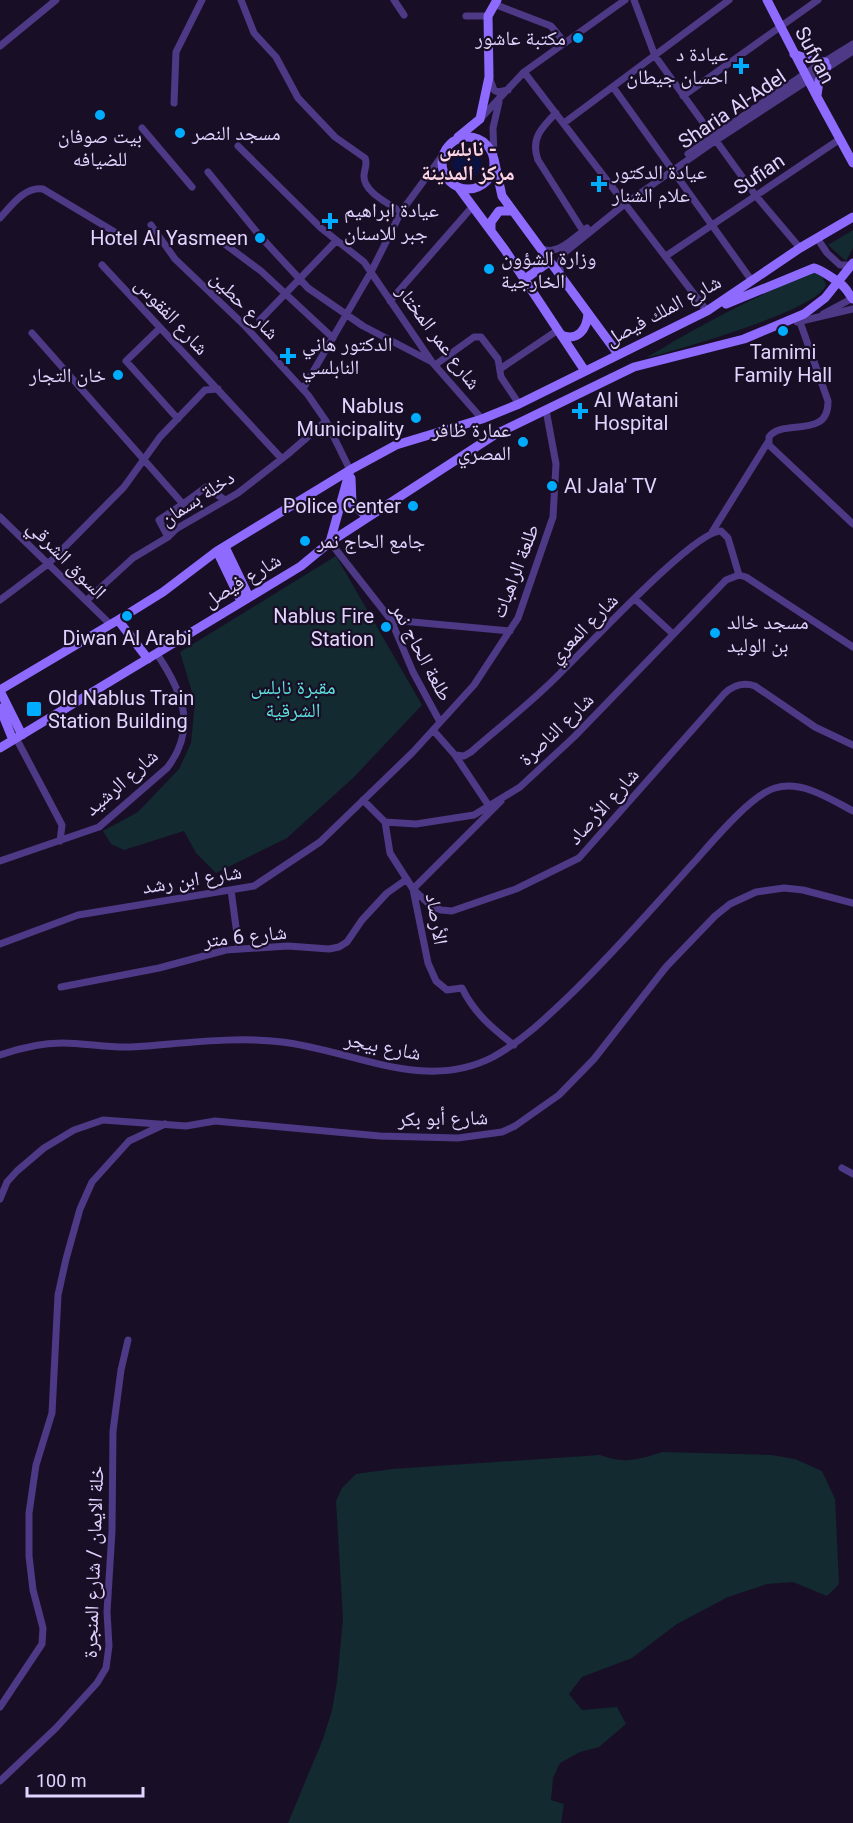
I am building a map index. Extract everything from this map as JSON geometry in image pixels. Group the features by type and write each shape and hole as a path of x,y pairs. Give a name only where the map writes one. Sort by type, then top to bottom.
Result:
{"main road":[{"name":"Sufyan","path":"767,0 853,163"},
{"path":"495,2 488,16 489,77 480,118 449,146 443,156 444,171 452,184 459,188 491,230 585,371"},
{"path":"794,54 826,64 819,81 817,98"},
{"path":"449,146 459,138 475,138 489,147 502,196 618,354"},
{"path":"459,188 468,189 484,184 493,171 494,159"},
{"path":"491,230 491,222 499,211 513,211"},
{"name":"شارع الملك فيصل","path":"0,690 163,592 221,549 350,470 396,445 482,419 519,404 708,311 800,248 853,217"},
{"path":"525,279 550,261"},
{"path":"546,410 634,367 744,339 804,314 825,298 853,264"},
{"path":"708,311 809,269 819,269 833,280 840,282 852,299"},
{"path":"560,332 568,338 575,337 587,326 588,313"},
{"name":"شارع فيصل","path":"0,748 301,566 330,542 496,434 546,410"},
{"path":"350,470 352,504 363,513 377,512"},
{"path":"330,542 350,470"},
{"path":"221,549 245,599"},
{"path":"114,622 153,656"},
{"path":"0,690 17,738"},
{"path":"0,708 17,738"}],"street":[{"path":"0,46 56,0"},
{"path":"174,103 176,52 202,0"},
{"path":"242,0 254,33 276,57 298,98 335,137 365,158 367,165 363,178 366,186 401,212"},
{"path":"394,0 404,15"},
{"path":"480,118 499,101 524,72 625,0"},
{"path":"634,0 655,56 756,196 800,248"},
{"path":"564,123 729,0"},
{"path":"683,96 818,0"},
{"path":"495,2 551,26 565,43"},
{"path":"466,16 488,16"},
{"name":"Sharia Al-Adel","path":"575,241 583,231 853,44"},
{"name":"Sharia Al-Adel","path":"826,64 853,51"},
{"path":"524,72 708,311"},
{"path":"489,77 494,90 498,92 508,90"},
{"path":"613,87 752,281"},
{"path":"494,159 493,128 499,101"},
{"path":"556,113 545,123 537,136 534,150 583,231"},
{"path":"142,128 192,187"},
{"name":"Sufian","path":"666,256 840,139"},
{"name":"شارع عمر المختار","path":"238,146 321,228 364,262 434,364 482,419"},
{"path":"303,389 371,273 401,212 449,146"},
{"path":"208,172 259,235 308,288 363,326 434,364 474,337 481,337 498,359 501,377 519,404"},
{"path":"0,218 25,192 37,188 43,189 133,243"},
{"name":"Sharia Al-Adel","path":"575,241 625,202"},
{"path":"390,301 473,206"},
{"name":"شارع حطين","path":"151,225 175,259 244,324 303,389 326,421 350,470"},
{"path":"218,238 261,271 333,338"},
{"path":"818,238 827,253 840,265 853,264"},
{"path":"260,320 336,241"},
{"path":"542,249 552,251 575,241"},
{"path":"562,276 559,269 560,261 575,241"},
{"name":"شارع الفقوس","path":"102,266 282,459"},
{"path":"812,320 852,299"},
{"path":"774,327 853,309"},
{"path":"712,532 768,442 768,437 774,431 820,422 826,413 828,401 800,322"},
{"path":"160,328 126,361 178,419"},
{"path":"500,369 560,332"},
{"path":"32,333 183,504"},
{"path":"0,600 48,564 124,487 143,459 205,390 218,389"},
{"name":"طلعة الراهبات","path":"440,722 474,685 518,618 553,517 556,464 546,410"},
{"name":"دخلة بسمان","path":"86,601 133,558 168,537 176,529 238,493 326,421"},
{"path":"768,442 771,448 853,524"},
{"path":"168,537 159,520 206,487 225,500"},
{"name":"السوق الشرقي","path":"0,517 86,601 114,622"},
{"path":"712,532 721,531 728,538 739,575 746,577 853,647"},
{"name":"شارع المعري","path":"455,755 464,756 471,753 547,687 675,559 712,532"},
{"name":"طلعة الحاج نمر","path":"330,542 391,620 413,672 440,722"},
{"name":"شارع الناصرة","path":"386,822 416,824 474,815 520,787 574,737 726,580 739,575"},
{"path":"635,599 673,634"},
{"path":"391,620 510,631"},
{"name":"شارع الرشيد","path":"0,861 99,827 167,768 176,754 184,731 184,715 181,699 167,669 153,656"},
{"name":"شارع الأرصاد","path":"386,822 390,853 418,896 436,909 452,911 516,889 579,858 724,693 735,686 745,684 755,686 815,727 853,745"},
{"name":"شارع ابن رشد","path":"0,944 78,915 254,886 320,842 440,722"},
{"path":"433,729 455,755 489,806"},
{"path":"17,738 62,825 60,841"},
{"name":"شارع بيجر","path":"0,1055 41,1044 127,1047 258,1041 282,1042 384,1066 429,1071 475,1064 514,1045 534,1030 588,978 709,845 760,796 775,788 785,786 802,788 851,811"},
{"name":"الأرصاد","path":"510,793 413,889 428,963 436,981 447,990 462,988 470,1004 482,1018 514,1045"},
{"path":"363,800 386,822"},
{"name":"شارع 6 متر","path":"61,987 159,968 226,950 288,946 329,949 339,947 347,942 387,892 407,879"},
{"name":"شارع أبو بكر","path":"0,1199 7,1182 16,1171 52,1142 74,1130 103,1120 186,1126 215,1121 380,1136 458,1137 502,1132 515,1126 559,1095 594,1059 666,967 730,903 756,892 784,888 803,890 853,903"},
{"path":"231,890 239,949"},
{"path":"0,1707 42,1644 43,1628 33,1590 30,1567 29,1513 36,1465 52,1413 58,1295 80,1209 92,1182 121,1147 165,1124"},
{"path":"842,1168 853,1174"},
{"name":"خلة الايمان / شارع المنجرة","path":"0,1781 56,1728 98,1683 106,1668 109,1647 107,1612 112,1531 113,1431 121,1370 128,1340"}],"green space":[{"path":"853,230 853,248 846,261 828,245"},
{"path":"813,272 821,274 826,285 817,295 798,306 744,328 646,358 728,312"},
{"name":"مقبرة نابلس الشرقية","path":"336,556 422,705 354,777 287,838 216,873 196,853 184,831 124,850 111,844 103,831 138,812 179,769 191,743 195,702 180,652"},
{"path":"662,1452 771,1455 795,1459 822,1471 835,1499 839,1584 827,1596 793,1582 767,1584 728,1597 677,1624 632,1658 582,1677 569,1694 582,1710 617,1707 626,1724 599,1747 580,1752 560,1763 553,1778 551,1800 564,1804 561,1823 288,1823 323,1739 332,1710 343,1619 336,1501 342,1488 356,1474 392,1469 600,1455 631,1460"}],"shaded area":[{"path":"467,149 477,153 481,163 477,173 467,177 457,173 453,163 457,153"}],"place":[{"name":"مكتبة عاشور","path":"578,38"},
{"name":"عيادة د احسان جيطان","path":"741,66"},
{"name":"بيت صوفان للضيافه","path":"100,115"},
{"name":"مسجد النصر","path":"180,133"},
{"name":"عيادة الدكتور علام الشنار","path":"599,184"},
{"name":"عيادة ابراهيم جبر للاسنان","path":"330,221"},
{"name":"Hotel Al Yasmeen","path":"260,238"},
{"name":"وزارة الشؤون الخارجية","path":"489,269"},
{"name":"Tamimi Family Hall","path":"783,331"},
{"name":"الدكتور هاني النابلسي","path":"288,356"},
{"name":"خان التجار","path":"118,375"},
{"name":"Al Watani Hospital","path":"580,411"},
{"name":"Nablus Municipality","path":"416,418"},
{"name":"عمارة ظافر المصري","path":"523,442"},
{"name":"Al Jala' TV","path":"552,486"},
{"name":"Police Center","path":"413,506"},
{"name":"جامع الحاج نمر","path":"305,541"},
{"name":"Diwan Al Arabi","path":"127,616"},
{"name":"Nablus Fire Station","path":"386,627"},
{"name":"مسجد خالد بن الوليد","path":"715,633"},
{"name":"Old Nablus Train Station Building","path":"34,709"}],"district":[{"name":"نابلس - مركز المدينة","path":"468,161"}]}
